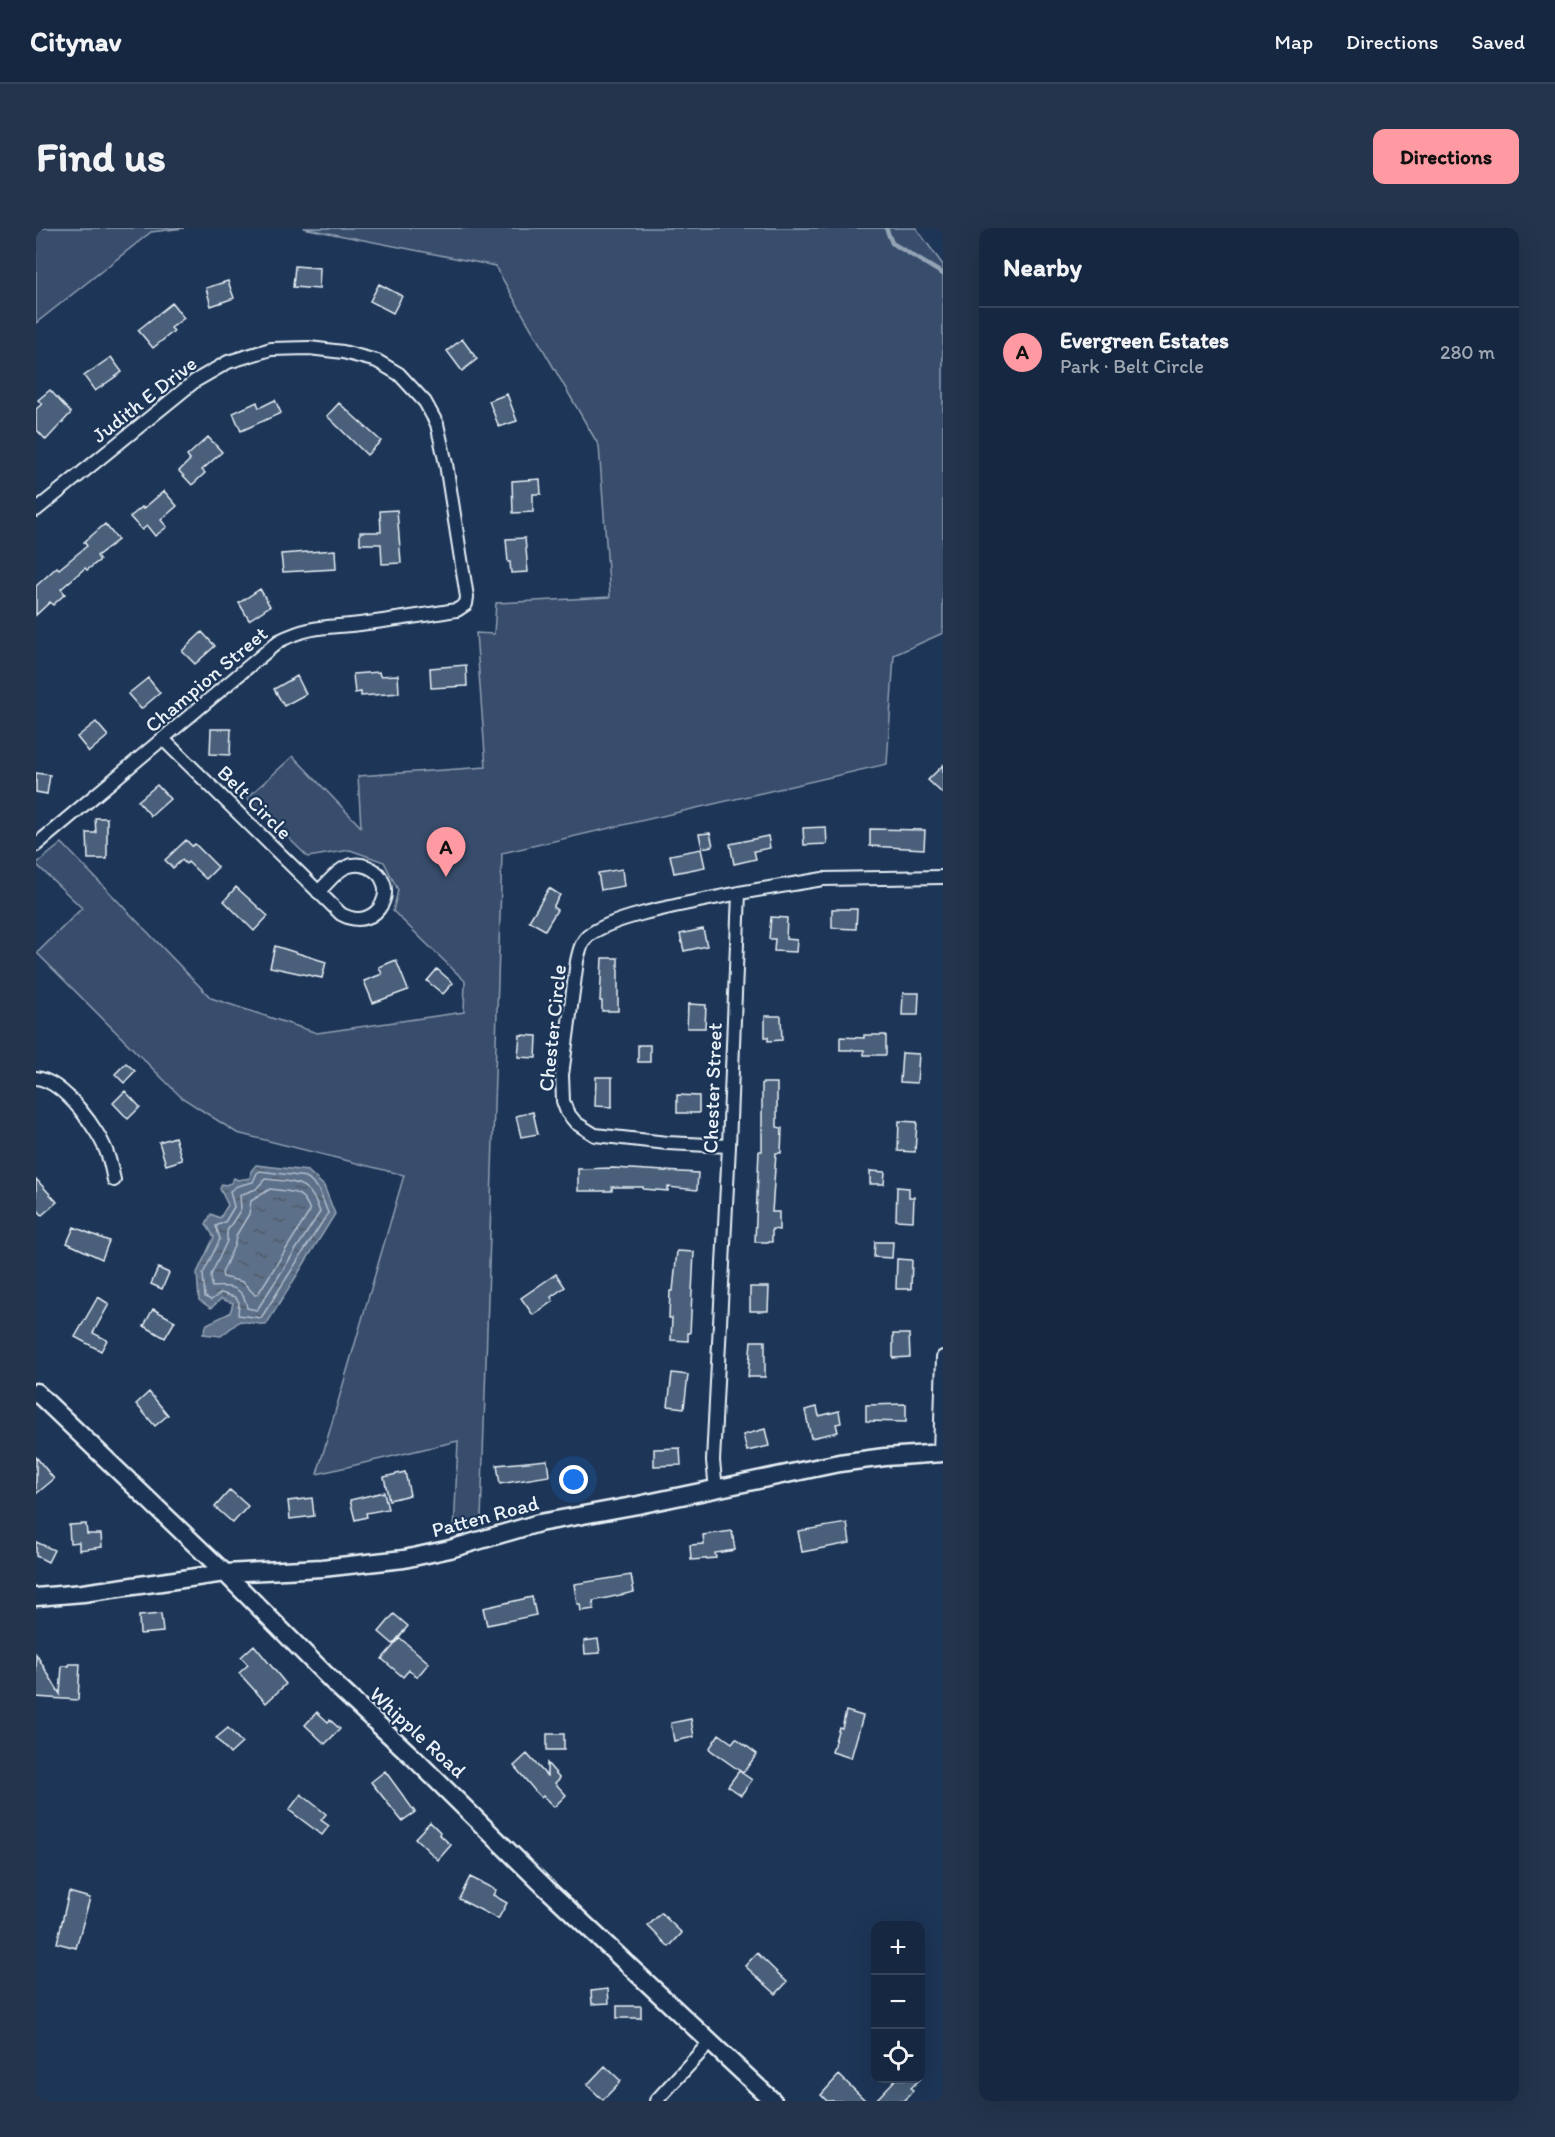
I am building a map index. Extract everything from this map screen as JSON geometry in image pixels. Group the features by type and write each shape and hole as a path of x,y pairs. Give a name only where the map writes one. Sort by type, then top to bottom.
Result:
{"street":[{"name":"Judith E Drive","path":"36,510 195,381 228,362 271,349 309,348 343,352 377,361 399,374 425,402 437,424 446,464 467,597 466,604"},
{"name":"Champion Street","path":"36,846 279,641 299,631 325,626 358,625 457,610 466,604"},
{"name":"Belt Circle","path":"164,740 340,914 358,920 367,918 381,907 385,889 377,873 361,865 352,865 344,868 318,892"},
{"path":"739,893 823,879 943,877"},
{"name":"Chester Circle","path":"729,1146 667,1143 595,1135 576,1123 567,1112 563,1101 562,1075 577,961 581,947 588,937 617,922 739,893"},
{"name":"Chester Street","path":"716,1489 713,1461 739,893"},
{"path":"36,1078 50,1082 82,1112 97,1132 108,1155 114,1180"},
{"path":"941,1453 943,1357"},
{"name":"Whipple Road","path":"36,1392 225,1573 337,1686 546,1888 773,2101"},
{"name":"Patten Road","path":"36,1597 83,1593 225,1573 322,1568 404,1559 450,1549 539,1523 850,1461 941,1453"},
{"path":"656,2101 710,2042"}],"shaded area":[{"path":"36,228 184,228 151,232 36,323"},
{"path":"303,228 916,228 943,265 943,633 894,655 887,764 502,853 481,1521 454,1532 458,1441 317,1474 404,1175 237,1133 181,1097 37,953 82,908 36,864 62,843 211,998 317,1033 464,1012 465,981 393,911 398,890 384,862 350,850 308,857 247,798 293,756 361,827 358,776 486,767 476,633 494,634 496,603 610,597 599,446 495,266"}],"water":[{"path":"256,1165 308,1171 324,1186 335,1214 266,1325 240,1321 221,1336 203,1334 207,1324 230,1313 233,1303 221,1299 211,1308 199,1300 197,1273 214,1237 206,1224 211,1214 220,1218 228,1205 220,1189 222,1184 231,1183 234,1178 238,1180 250,1178 251,1171"}],"building":[{"path":"295,266 320,268 319,289 293,287"},
{"path":"228,281 234,298 211,306 206,288"},
{"path":"379,284 402,296 393,313 370,301"},
{"path":"172,303 184,318 171,328 174,331 153,348 138,330"},
{"path":"462,339 477,359 462,371 447,351"},
{"path":"111,357 122,372 95,391 84,376"},
{"path":"50,390 71,413 46,440 36,429 36,409 42,404 38,400"},
{"path":"507,394 517,421 499,427 489,401"},
{"path":"275,400 281,413 241,431 233,413 257,402 259,408"},
{"path":"339,403 381,441 367,455 327,416"},
{"path":"208,437 222,452 202,470 205,473 192,485 179,471 190,460 187,456"},
{"path":"540,479 541,494 533,494 533,512 513,513 512,481"},
{"path":"164,491 177,506 161,520 167,527 155,536 147,526 142,530 130,517"},
{"path":"397,510 401,563 382,564 381,544 360,544 360,532 381,532 380,511"},
{"path":"105,524 118,540 97,556 100,560 87,570 85,568 61,589 65,594 53,605 50,602 36,615 36,586 57,567 59,569 87,546 84,542"},
{"path":"525,538 528,572 511,573 506,539"},
{"path":"335,550 336,569 283,572 281,554"},
{"path":"260,589 270,606 249,620 239,603"},
{"path":"202,632 215,646 195,664 182,651"},
{"path":"466,665 467,686 431,688 430,668"},
{"path":"379,672 380,676 398,675 399,693 361,696 361,692 355,693 353,674"},
{"path":"297,676 306,694 284,706 274,689"},
{"path":"148,678 160,693 141,709 128,694"},
{"path":"96,722 108,736 89,752 77,737"},
{"path":"211,729 231,729 230,755 210,754"},
{"path":"943,765 943,794 928,780"},
{"path":"36,773 50,775 47,794 36,792"},
{"path":"157,785 170,799 151,816 138,801"},
{"path":"95,818 107,818 107,859 88,859 87,833 96,833"},
{"path":"826,827 827,844 804,845 803,828"},
{"path":"870,829 925,830 924,849 870,846"},
{"path":"710,833 713,846 702,848 699,834"},
{"path":"768,836 770,848 754,851 756,859 734,864 730,844"},
{"path":"186,840 192,846 195,844 218,867 206,879 188,862 186,864 182,860 173,868 165,860"},
{"path":"701,849 705,867 674,873 670,855"},
{"path":"622,869 624,886 601,890 598,873"},
{"path":"236,887 268,916 254,931 224,901"},
{"path":"549,888 560,895 553,907 557,910 545,930 529,921"},
{"path":"832,909 857,909 856,929 832,928"},
{"path":"771,917 787,918 786,939 797,940 796,952 774,951 775,939 769,939"},
{"path":"703,929 707,946 684,951 680,934"},
{"path":"275,946 326,962 322,978 270,967"},
{"path":"602,958 618,958 618,1011 602,1011 602,1001 600,1001"},
{"path":"396,960 408,990 373,1003 364,981 382,974 379,967"},
{"path":"437,969 453,983 443,994 427,981"},
{"path":"903,993 919,993 918,1015 902,1015"},
{"path":"688,1004 706,1005 705,1028 687,1028"},
{"path":"765,1016 781,1016 782,1040 768,1041 768,1037 765,1037"},
{"path":"520,1035 537,1036 536,1058 518,1057"},
{"path":"864,1035 886,1035 886,1055 864,1055 864,1050 840,1050 840,1037 864,1038"},
{"path":"638,1045 650,1045 650,1062 638,1062"},
{"path":"902,1053 919,1054 917,1083 900,1082"},
{"path":"126,1063 135,1071 124,1083 115,1074"},
{"path":"596,1077 612,1077 612,1107 595,1106"},
{"path":"762,1083 777,1083 777,1127 782,1128 781,1153 776,1153 772,1212 779,1212 779,1230 772,1229 772,1242 755,1242 759,1151 762,1151"},
{"path":"125,1091 140,1107 128,1119 113,1103"},
{"path":"677,1095 699,1096 699,1113 677,1113"},
{"path":"533,1112 538,1134 521,1137 516,1116"},
{"path":"899,1121 917,1122 915,1152 898,1151"},
{"path":"175,1137 182,1160 166,1165 159,1142"},
{"path":"613,1168 698,1173 697,1190 668,1187 668,1191 643,1189 643,1187 612,1187 612,1191 578,1191 578,1169"},
{"path":"870,1171 885,1172 884,1184 870,1184"},
{"path":"36,1179 57,1202 42,1215 36,1208"},
{"path":"897,1187 909,1188 909,1197 914,1197 913,1221 896,1220"},
{"path":"74,1227 109,1241 102,1259 67,1243"},
{"path":"875,1242 893,1242 892,1258 874,1257"},
{"path":"677,1251 694,1252 688,1341 671,1340 670,1291 673,1291"},
{"path":"897,1259 912,1260 911,1289 896,1289"},
{"path":"158,1268 169,1273 162,1289 151,1284"},
{"path":"556,1274 565,1287 551,1297 553,1301 533,1315 521,1298"},
{"path":"750,1287 769,1287 768,1311 750,1311"},
{"path":"98,1297 109,1304 93,1333 107,1340 101,1351 75,1337"},
{"path":"153,1309 175,1321 165,1338 144,1326"},
{"path":"893,1334 909,1334 910,1357 893,1358"},
{"path":"751,1341 765,1341 765,1377 748,1377"},
{"path":"672,1373 688,1375 684,1408 668,1406"},
{"path":"149,1392 168,1415 155,1426 136,1404"},
{"path":"906,1404 906,1422 866,1421 866,1405"},
{"path":"817,1407 819,1416 839,1411 841,1423 836,1424 838,1432 811,1438 805,1410"},
{"path":"765,1429 769,1446 747,1451 743,1435"},
{"path":"680,1448 681,1465 654,1466 654,1449"},
{"path":"36,1457 54,1479 36,1494"},
{"path":"547,1460 549,1476 500,1484 497,1465"},
{"path":"405,1472 410,1495 389,1500 384,1477"},
{"path":"230,1490 248,1506 233,1523 215,1507"},
{"path":"384,1492 388,1509 366,1513 367,1517 355,1520 350,1500"},
{"path":"312,1498 314,1516 290,1519 288,1501"},
{"path":"847,1523 850,1543 802,1552 798,1531"},
{"path":"86,1524 87,1534 101,1534 102,1547 79,1550 79,1542 70,1543 69,1525"},
{"path":"732,1531 735,1550 715,1553 716,1558 691,1560 690,1545 704,1544 703,1535"},
{"path":"36,1542 54,1550 48,1562 36,1556"},
{"path":"631,1575 634,1592 593,1601 594,1609 581,1611 580,1604 577,1604 574,1584"},
{"path":"532,1597 536,1615 487,1625 483,1608"},
{"path":"161,1614 163,1632 140,1634 139,1616"},
{"path":"394,1614 408,1626 393,1644 379,1632"},
{"path":"400,1638 429,1663 417,1677 409,1670 403,1677 382,1659"},
{"path":"598,1639 600,1653 585,1654 584,1641"},
{"path":"254,1645 286,1684 266,1703 239,1673 248,1665 241,1657"},
{"path":"36,1654 60,1694 62,1666 80,1664 78,1700 36,1697"},
{"path":"846,1711 863,1716 851,1758 832,1752"},
{"path":"317,1712 340,1729 325,1744 305,1725"},
{"path":"691,1719 694,1737 674,1741 671,1723"},
{"path":"228,1728 242,1743 230,1754 216,1738"},
{"path":"547,1734 564,1734 564,1750 547,1750"},
{"path":"719,1734 732,1743 736,1738 757,1754 743,1773 709,1749"},
{"path":"527,1754 547,1776 547,1763 560,1778 555,1783 566,1795 554,1807 543,1796 541,1798 514,1766"},
{"path":"385,1771 415,1812 402,1821 371,1782"},
{"path":"739,1771 752,1780 741,1795 728,1786"},
{"path":"301,1794 326,1814 321,1820 329,1826 322,1835 289,1810"},
{"path":"430,1822 451,1845 438,1860 415,1838"},
{"path":"470,1877 496,1890 493,1895 507,1903 498,1919 459,1899"},
{"path":"69,1892 90,1898 76,1948 57,1943"},
{"path":"661,1913 682,1933 669,1947 648,1926"},
{"path":"757,1953 787,1982 776,1994 745,1966"},
{"path":"608,1989 609,2003 592,2004 591,1991"},
{"path":"617,2006 641,2006 641,2018 617,2018"},
{"path":"605,2066 621,2081 603,2100 587,2085"},
{"path":"839,2075 866,2101 827,2101 821,2095"},
{"path":"892,2083 916,2083 911,2088 913,2091 903,2101 875,2101"}],"waterway":[{"path":"886,228 892,243 943,274"}],"place":[{"name":"Evergreen Estates","path":"446,877"}]}
